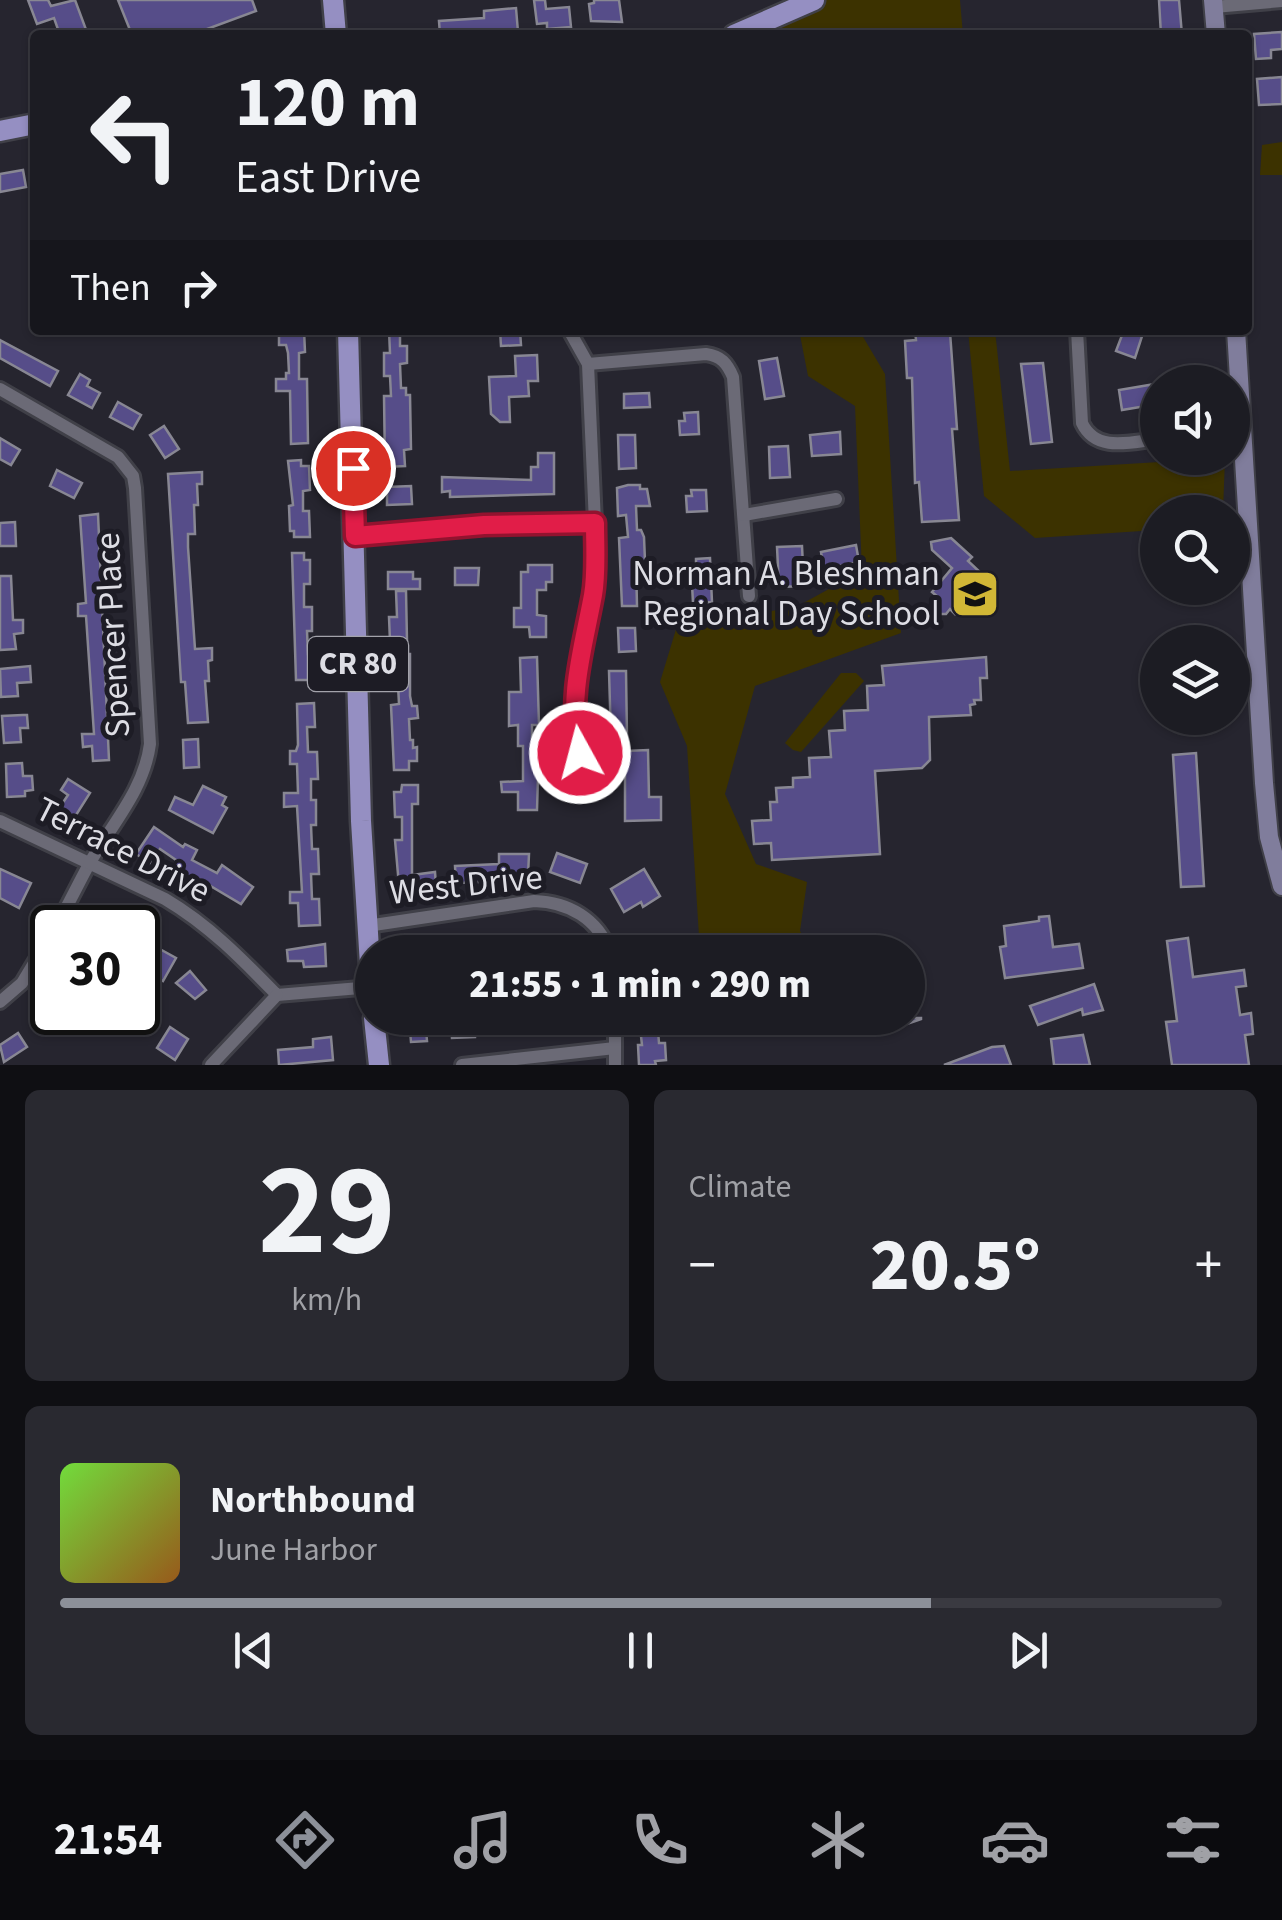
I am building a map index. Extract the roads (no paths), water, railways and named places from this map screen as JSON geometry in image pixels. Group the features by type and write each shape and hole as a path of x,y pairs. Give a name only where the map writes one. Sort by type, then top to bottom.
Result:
{"main road":[{"path":"333,0 336,30"},
{"path":"745,30 807,2"},
{"path":"0,131 30,125"},
{"name":"CR 80","path":"348,335 367,935"},
{"path":"375,1035 378,1065"}],"street":[{"path":"1216,30 1214,3 1282,1"},
{"path":"572,335 588,364 595,523 594,590 574,698 574,730 585,776 582,793"},
{"path":"1077,335 1082,423 1086,431 1092,438 1109,444 1140,441"},
{"path":"1236,335 1237,365"},
{"path":"588,364 706,354 722,359 733,377 749,596"},
{"name":"Spencer Place","path":"0,389 118,457 132,476 135,488 150,744 142,779 67,905"},
{"path":"1241,475 1268,837 1282,886"},
{"path":"744,515 836,499"},
{"path":"355,536 492,525 595,523"},
{"name":"Terrace Drive","path":"0,820 191,915 215,933 277,995"},
{"name":"West Drive","path":"366,926 534,901 565,906 592,923 599,935"},
{"name":"Spencer Place","path":"0,1002 22,983 30,970"},
{"path":"211,1065 277,995 355,988"},
{"path":"614,1065 615,1035"},
{"path":"462,1065 615,1048"}],"place":[{"name":"Norman A. Bleshman Regional Day School","path":"975,594"}]}
